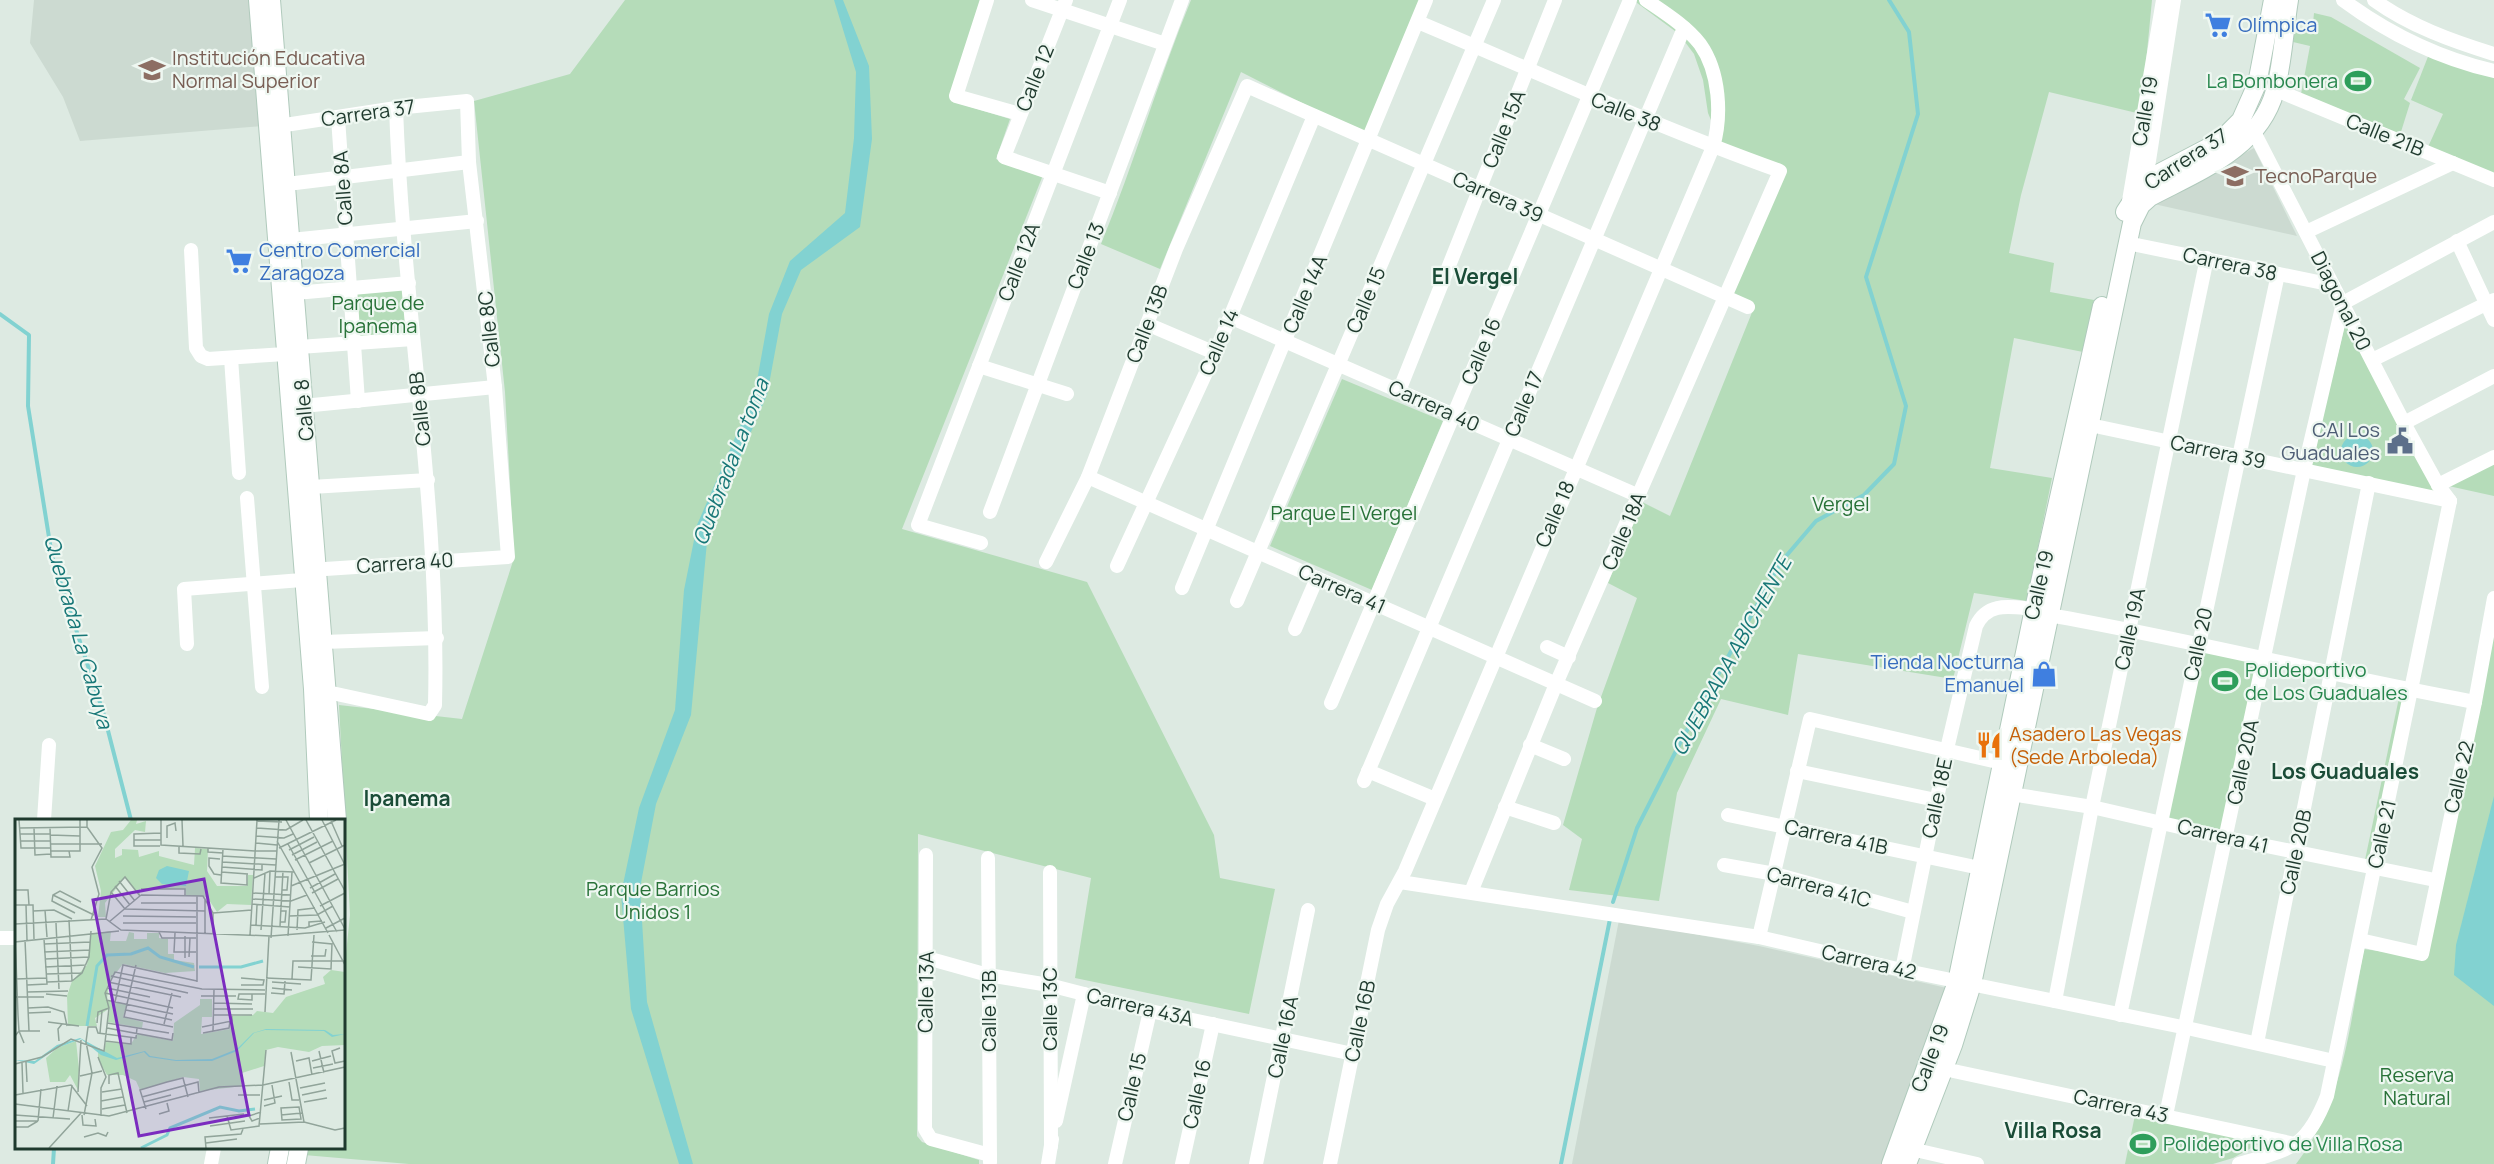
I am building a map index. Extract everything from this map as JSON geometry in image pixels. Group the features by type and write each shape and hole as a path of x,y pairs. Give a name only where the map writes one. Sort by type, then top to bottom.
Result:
{"main road":[{"name":"Calle 8","path":"258,0 275,127 287,184 295,293 292,351 303,406 310,487 307,573 323,642 320,690 319,819"},
{"name":"Calle 8","path":"271,0 275,127 307,573 337,819"},
{"name":"Carrera 37","path":"2135,203 2150,197 2241,146 2248,126 2273,0"},
{"name":"Carrera 37","path":"2135,203 2146,180 2248,126 2267,113 2276,90 2289,0"},
{"name":"Calle 19","path":"1891,1164 1965,983 1980,868 2002,763 2090,425 2135,203"},
{"name":"Calle 19","path":"1909,1157 1944,1069 2011,794 2041,612 2115,246 2135,203"},
{"path":"277,1164 280,1149"},
{"path":"296,1164 299,1149"}],"street":[{"path":"987,0 956,96 1020,114"},
{"path":"1032,0 1065,5 1110,26 1165,44"},
{"name":"Calle 12A","path":"981,543 918,525 1120,0"},
{"name":"Calle 13","path":"990,512 1182,0"},
{"name":"Calle 14A","path":"1182,588 1426,0"},
{"name":"Calle 15","path":"1237,601 1494,0"},
{"name":"Calle 15A","path":"1400,391 1555,0"},
{"name":"Calle 16","path":"1331,703 1630,0"},
{"path":"1646,0 1684,28 1701,46 1714,78 1719,126 1713,147"},
{"name":"Calle 19","path":"2135,203 2163,0"},
{"name":"Calle 19","path":"2146,180 2175,0"},
{"path":"2343,0 2370,20 2428,50 2494,71"},
{"path":"2374,0 2417,25 2458,43 2494,54"},
{"name":"Calle 12","path":"1053,173 1004,157 1065,5"},
{"name":"Calle 38","path":"1418,22 1589,97 1713,147 1780,171"},
{"name":"Calle 17","path":"1436,799 1366,776 1684,28"},
{"name":"Carrera 39","path":"1247,86 1748,307"},
{"name":"Calle 13B","path":"1046,562 1088,477 1176,249 1247,86"},
{"name":"Calle 21B","path":"2276,90 2494,180"},
{"name":"Carrera 37","path":"275,127 396,108 467,101"},
{"name":"Calle 8C","path":"467,101 469,162 495,387 508,557"},
{"name":"Calle 8B","path":"320,690 429,714 433,711 436,638 434,560 403,230 396,108"},
{"name":"Calle 14","path":"1117,566 1215,353 1314,116"},
{"name":"Calle 8A","path":"338,118 358,401"},
{"name":"Diagonal 20","path":"2248,126 2438,485"},
{"name":"Calle 18","path":"1400,882 1574,468 1713,147"},
{"path":"287,184 469,162"},
{"path":"2306,232 2452,163"},
{"name":"Calle 18A","path":"1471,892 1556,684 1780,171"},
{"path":"1053,173 1110,193"},
{"path":"291,240 477,221"},
{"path":"2343,303 2494,222"},
{"path":"2457,241 2490,302 2494,320"},
{"name":"Carrera 38","path":"2127,243 2333,285"},
{"path":"191,250 196,348 201,356 208,359 353,343 413,339"},
{"name":"Calle 19A","path":"2055,1001 2092,807 2207,258"},
{"name":"Calle 20","path":"2120,1015 2162,822 2197,644 2278,274"},
{"path":"295,293 409,283"},
{"path":"2372,360 2490,302"},
{"name":"Calle 20A","path":"2166,1116 2187,1028 2304,470 2343,303"},
{"name":"Carrera 40","path":"1230,317 1639,496"},
{"path":"1147,324 1215,353"},
{"path":"231,358 239,473"},
{"path":"979,366 1066,394"},
{"path":"2404,423 2494,376"},
{"path":"303,406 495,387"},
{"name":"Carrera 39","path":"2090,425 2450,501"},
{"path":"2450,501 2438,485 2494,456"},
{"name":"Carrera 41","path":"1088,477 1595,701"},
{"path":"310,487 428,480"},
{"name":"Calle 20B","path":"2257,1043 2369,483"},
{"path":"247,498 262,687"},
{"name":"Calle 21","path":"2334,1061 2450,501"},
{"name":"Carrera 40","path":"187,644 184,589 253,584 307,573 434,560 508,557"},
{"path":"1295,629 1317,578"},
{"name":"Calle 22","path":"2360,940 2421,954 2435,880 2475,702 2494,598"},
{"name":"Calle 18E","path":"1902,970 1936,800 1976,626 1980,618 1989,610 2000,606 2041,612"},
{"path":"2041,612 2475,702"},
{"path":"323,642 436,638"},
{"path":"1547,647 1569,657"},
{"path":"1759,937 1810,719 2002,763"},
{"path":"44,819 49,745"},
{"path":"1530,745 1564,759"},
{"path":"1797,771 1936,800"},
{"name":"Carrera 41","path":"2011,794 2092,807 2227,838 2375,866 2435,880"},
{"path":"1505,807 1554,823"},
{"name":"Carrera 41B","path":"1728,815 1980,868"},
{"name":"Calle 13A","path":"926,855 925,1129 931,1139 990,1160"},
{"name":"Calle 13B","path":"988,858 990,1160"},
{"name":"Carrera 41C","path":"1724,865 1775,874 1913,912"},
{"name":"Calle 13C","path":"1050,872 1051,1146"},
{"name":"Carrera 42","path":"1400,882 1759,937 1902,970 2187,1028 2334,1061"},
{"name":"Calle 16B","path":"1330,1164 1378,930 1387,904 1400,882"},
{"name":"Calle 16A","path":"1256,1164 1308,910"},
{"name":"Carrera 43A","path":"927,958 988,975 1049,985 1149,1011 1353,1054"},
{"path":"1048,1164 1083,994"},
{"name":"Calle 15","path":"1115,1164 1149,1011"},
{"name":"Calle 16","path":"1182,1164 1213,1024"},
{"path":"2239,1164 2297,1145 2316,1126 2327,1096 2334,1061"},
{"name":"Carrera 43","path":"1944,1069 2297,1145"},
{"path":"211,1164 214,1149"},
{"path":"1909,1157 1977,1164"}],"shaded area":[{"name":"Institución Educativa Normal Superior","path":"34,0 253,0 262,126 80,141 63,97 30,43"},
{"name":"TecnoParque","path":"2254,148 2297,236 2154,204"},
{"path":"1619,920 1759,946 1947,988 1883,1164 1572,1164"}],"green space":[{"name":"Parque Barrios Unidos 1","path":"625,0 981,0 951,101 1010,119 996,159 1043,175 902,529 1087,582 1214,835 1220,878 1275,889 1249,1014 1075,978 1091,878 918,834 917,1136 922,1142 979,1160 979,1164 409,1164 304,1155 305,1149 345,1149 345,963 350,915 339,705 462,719 514,558 505,392 474,101 570,74"},
{"path":"1191,0 1422,0 1367,132 1310,107 1241,72 1160,269 1101,244"},
{"name":"Vergel","path":"1633,0 2152,0 2141,114 2049,92 2021,195 2009,253 2054,263 2050,292 2094,300 2083,352 2014,338 1990,468 2052,478 2027,601 1974,593 1953,679 1798,654 1788,715 1721,699 1677,793 1659,901 1569,890 1582,839 1563,825 1597,708 1637,598 1608,583 1642,502 1670,516 1755,305 1730,295 1783,171 1721,144 1708,113 1703,80 1694,54 1679,34"},
{"name":"La Bombonera","path":"2314,13 2331,17 2420,68 2404,99 2410,103 2400,135 2301,94 2310,46 2293,42 2295,31 2312,33"},
{"path":"2429,54 2494,73 2494,174 2428,147 2443,114 2411,100"},
{"name":"Parque de Ipanema","path":"403,287 406,338 354,340 352,290"},
{"path":"2346,321 2438,494 2310,468"},
{"name":"Parque El Vergel","path":"1342,379 1443,421 1372,590 1270,546"},
{"path":"2494,460 2494,496 2444,485"},
{"name":"Reserva Natural","path":"2494,632 2494,1164 2296,1164 2325,1115 2335,1089 2349,1033 2364,949 2427,958 2458,792"},
{"path":"2198,647 2263,660 2224,831 2165,818"},
{"path":"2400,693 2407,695 2373,861 2365,860"},
{"path":"2135,1115 2262,1142 2233,1158 2213,1164 2125,1164"}],"water":[{"name":"Quebrada La toma","path":"834,0 843,0 869,66 872,139 860,227 801,270 782,314 767,395 708,531 691,715 656,804 640,888 647,1002 693,1164 679,1164 631,1009 621,894 639,808 675,710 684,590 697,525 755,392 769,314 790,261 845,213 854,138 856,72"},
{"path":"2357,435 2369,439 2373,451 2369,463 2357,467 2345,463 2341,451 2345,439"},
{"path":"2494,796 2494,1006 2454,975 2456,945"}],"waterway":[{"name":"QUEBRADA ABICHENTE","path":"1613,902 1637,828 1681,741 1781,562 1816,521 1864,495 1894,464 1906,406 1866,277 1918,114 1909,32 1889,0"},
{"name":"Quebrada La Cabuya","path":"0,314 29,335 28,406 52,556 104,715 131,819"},
{"path":"1561,1164 1610,919"},
{"name":"Quebrada La Cabuya","path":"53,1164 54,1149"}],"place":[{"name":"Olímpica","path":"2218,25"},
{"name":"Institución Educativa Normal Superior","path":"152,70"},
{"name":"La Bombonera","path":"2358,81"},
{"name":"TecnoParque","path":"2235,176"},
{"name":"Centro Comercial Zaragoza","path":"239,261"},
{"name":"CAI Los Guaduales","path":"2400,441"},
{"name":"Tienda Nocturna Emanuel","path":"2044,674"},
{"name":"Polideportivo de Los Guaduales","path":"2225,681"},
{"name":"Asadero Las Vegas (Sede Arboleda)","path":"1989,745"},
{"name":"Polideportivo de Villa Rosa","path":"2143,1144"}],"district":[{"name":"El Vergel","path":"1475,277"},
{"name":"Los Guaduales","path":"2345,772"},
{"name":"Ipanema","path":"407,799"},
{"name":"Villa Rosa","path":"2053,1131"}]}
